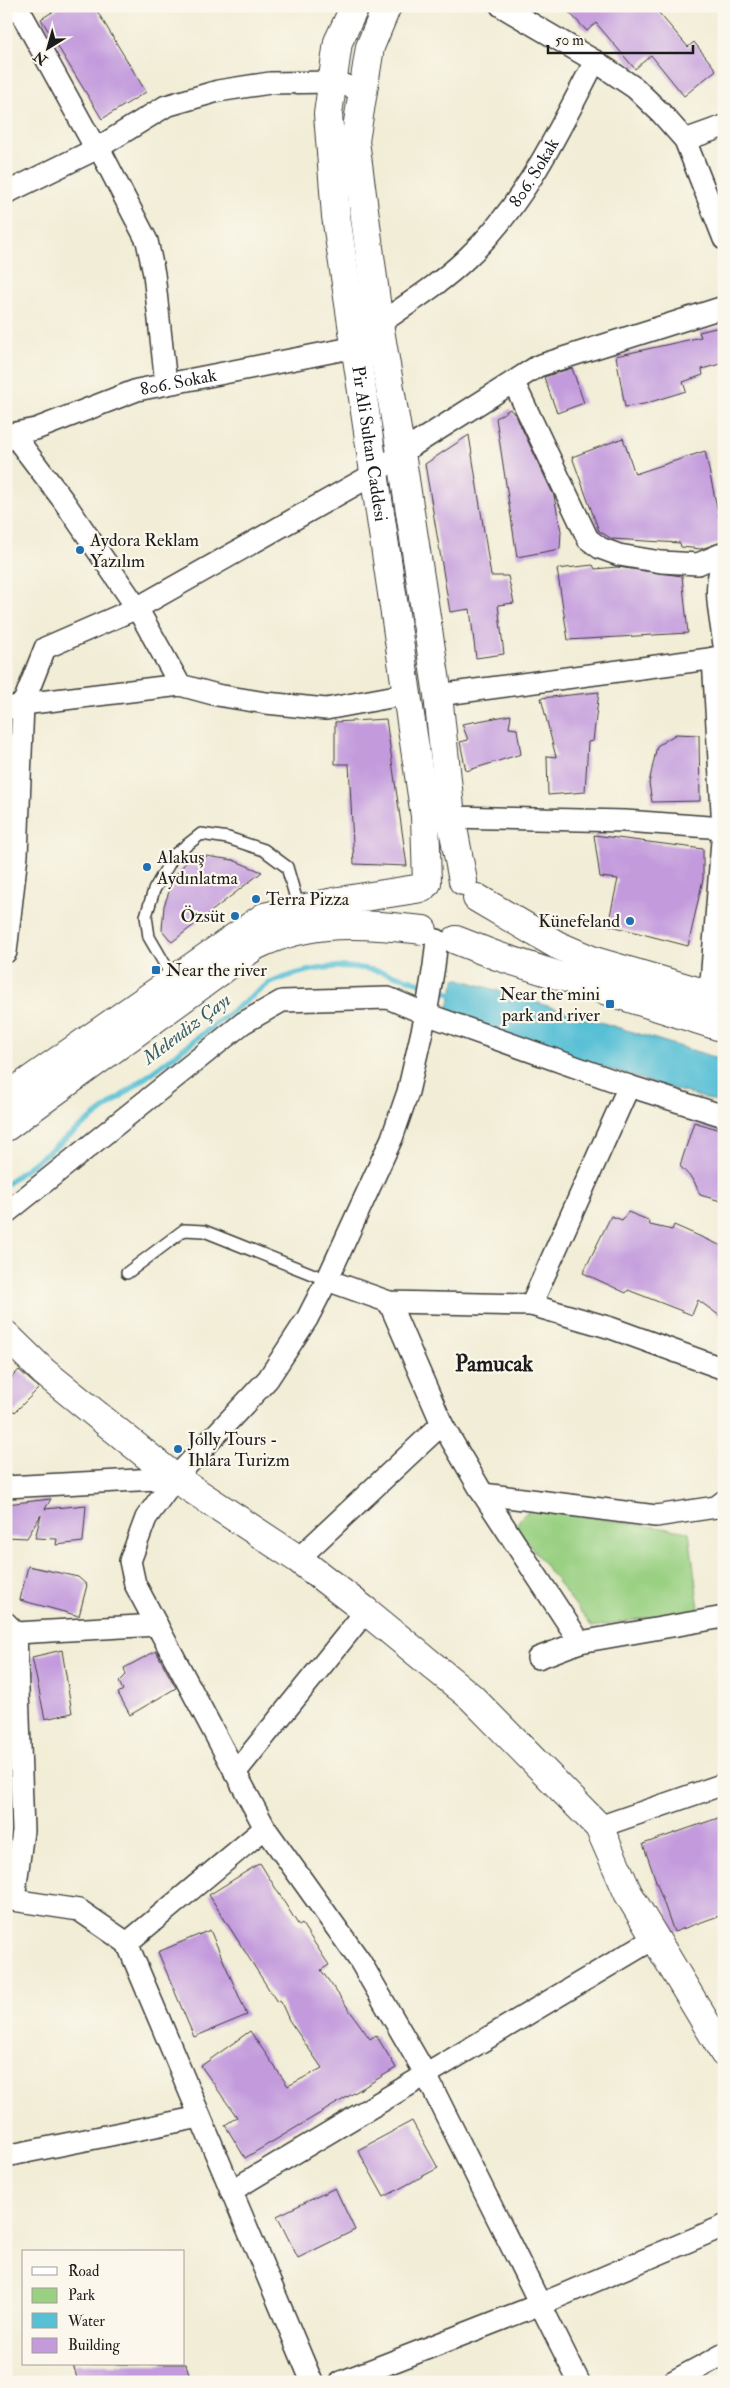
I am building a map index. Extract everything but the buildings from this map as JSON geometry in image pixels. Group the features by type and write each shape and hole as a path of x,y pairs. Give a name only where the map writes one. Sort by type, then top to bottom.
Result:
{"main road":[{"name":"Pir Ali Sultan Caddesi","path":"355,6 338,42 328,114 336,216 425,816 425,886"},
{"path":"387,6 370,47 355,141 379,324 402,453 438,695 451,817 470,890 479,910 476,922 470,931 438,937 417,922 414,909 418,895 425,886"},
{"path":"6,1097 264,917 425,886 446,877 557,944 594,961 717,997"},
{"path":"6,1127 255,946 276,935 300,929 338,924 438,937 724,1028"},
{"path":"6,1335 44,1372 175,1478 298,1560 366,1610 472,1697 599,1827 628,1893 720,2041"}],"street":[{"path":"501,6 594,61 635,88 685,140 724,239"},
{"path":"16,12 98,148 147,241 154,274 166,384"},
{"name":"806. Sokak","path":"379,324 432,288 468,257 510,210 544,158 594,61"},
{"path":"6,193 98,148 166,106 218,91 270,83 333,82 362,90"},
{"path":"685,140 724,126"},
{"path":"7,939 17,855 14,706 45,648 138,608 374,474 402,453 538,366 567,355 724,307"},
{"name":"806. Sokak","path":"10,434 36,429 137,390 356,347"},
{"path":"514,383 588,539 600,548 619,555 661,562 698,564 724,553"},
{"path":"10,434 63,500 138,608 180,685"},
{"path":"717,997 724,828 718,582 720,568 724,561"},
{"path":"438,695 720,653"},
{"path":"14,706 180,685 217,695 266,703 326,708 407,694"},
{"path":"451,817 625,821 724,828"},
{"path":"438,937 427,1006 408,1092 392,1138 327,1280 307,1319 268,1379 175,1478 146,1518 130,1561 135,1584 265,1828 360,1961 425,2073 579,2382"},
{"path":"6,1213 243,1023 282,1001 388,998 427,1006 629,1086 724,1116"},
{"path":"531,1305 629,1086"},
{"path":"327,1280 389,1302 531,1305 611,1328 724,1369"},
{"path":"389,1302 442,1424 483,1494 580,1642"},
{"path":"298,1560 442,1424"},
{"path":"6,1487 175,1478"},
{"path":"483,1494 656,1516 716,1507 724,1501"},
{"path":"235,1772 366,1610"},
{"path":"538,1658 580,1642 724,1617"},
{"path":"157,1625 10,1632 23,1831 10,1899 80,1910 127,1943 312,2382"},
{"path":"599,1827 724,1784"},
{"path":"127,1943 265,1828"},
{"path":"231,2191 425,2073 655,1938"},
{"path":"6,2156 200,2117"},
{"path":"341,2382 541,2304 724,2226"},
{"path":"672,2382 724,2354"}],"lane":[{"path":"174,980 149,937 146,916 154,890 174,855 201,834 228,838 264,850 287,867 299,909"},
{"path":"127,1273 184,1230 204,1231 327,1280"}],"green space":[{"path":"535,1509 689,1532 699,1609 592,1627 516,1527 523,1515"}],"water":[{"path":"456,978 724,1060 724,1104 444,1020"}],"waterway":[{"name":"Melendiz Çayı","path":"6,1184 268,984 310,970 347,967 385,972 426,985"},
{"name":"Melendiz Çayı","path":"435,988 457,996"}],"place":[{"name":"Aydora Reklam Yazılım","path":"80,550"},
{"name":"Alakuş Aydınlatma","path":"147,867"},
{"name":"Terra Pizza","path":"256,899"},
{"name":"Özsüt","path":"235,916"},
{"name":"Künefeland","path":"630,921"},
{"name":"Near the river","path":"156,970"},
{"name":"Near the mini park and river","path":"610,1004"},
{"name":"Jolly Tours - Ihlara Turizm","path":"178,1449"}],"district":[{"name":"Pamucak","path":"494,1363"}]}
